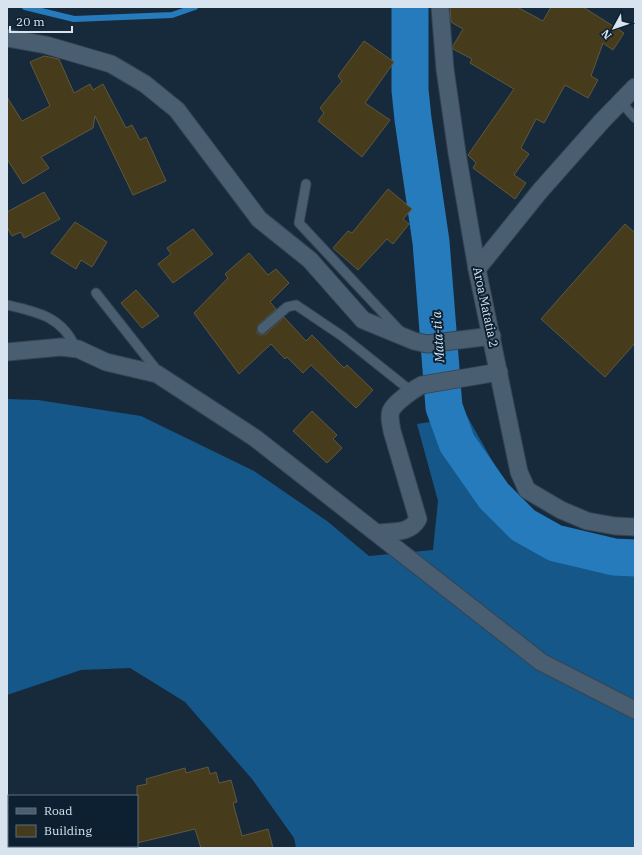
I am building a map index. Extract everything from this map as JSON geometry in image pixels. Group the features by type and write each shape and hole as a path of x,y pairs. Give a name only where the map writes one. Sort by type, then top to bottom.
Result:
{"street":[{"name":"Aroa Matatia 2","path":"440,7 444,69 477,268 519,472 527,490 538,498 587,521 615,526 635,527"},
{"path":"7,38 46,45 111,64 145,84 177,110 259,219 310,260 363,320 420,343 492,336"},
{"path":"477,268 540,191 602,121 635,87"},
{"path":"7,352 61,347 76,349 106,362 161,376 255,438 541,662 635,710"},
{"path":"378,533 408,530 415,526 418,519 390,424 392,408 416,388 499,372"}],"lane":[{"path":"621,102 635,118"},
{"path":"306,184 299,223 395,326 420,343"},
{"path":"96,293 161,376"},
{"path":"7,305 26,309 52,318 70,336 76,349"},
{"path":"262,329 287,308 296,305 416,388"}],"shaded area":[{"path":"7,399 38,400 141,416 254,471 327,521 369,556 433,550 438,501 417,424 467,416 516,503 537,518 597,540 635,541 635,848 296,848 294,838 252,779 185,702 130,668 81,670 7,695"}],"building":[{"path":"450,7 517,7 543,21 551,7 583,7 624,33 613,50 603,43 591,76 598,80 588,98 565,85 544,123 536,119 521,148 529,154 514,175 526,183 515,199 473,168 476,163 468,155 514,89 470,63 472,59 453,49 453,46 463,29 451,22"},
{"path":"364,41 394,62 365,103 390,120 362,157 318,121 324,113 320,108 342,81 338,76"},
{"path":"44,56 59,59 74,93 90,84 93,90 103,84 126,128 132,125 140,140 146,137 166,181 133,195 95,116 93,128 41,157 49,168 23,184 7,159 7,97 22,121 50,106 30,62"},
{"path":"388,189 412,209 403,219 409,224 393,244 387,239 358,270 333,248 348,231 352,233"},
{"path":"44,192 60,219 24,238 21,232 12,236 7,227 7,212"},
{"path":"75,222 107,242 92,267 81,260 76,269 51,253"},
{"path":"625,224 635,233 635,343 605,377 541,319"},
{"path":"193,229 213,254 173,283 158,264 171,254 167,248"},
{"path":"249,253 268,275 276,269 289,283 270,302 276,309 258,325 257,333 260,335 266,334 284,317 306,341 312,335 344,368 347,365 373,390 356,408 311,365 303,373 287,357 285,359 271,344 239,374 194,313 228,278 225,274"},
{"path":"136,290 159,316 142,328 121,303"},
{"path":"312,411 337,435 333,439 342,448 327,463 293,431"},
{"path":"208,767 210,774 216,772 219,783 231,780 237,802 233,803 242,836 268,829 273,848 201,848 195,829 138,843 137,786 147,784 146,779 185,768 186,773"}],"waterway":[{"path":"25,7 74,19 172,15 195,7"},
{"name":"Mata-ti'a","path":"410,7 410,90 431,242 444,407 457,443 494,496 523,525 555,543 614,557 635,558"}]}
